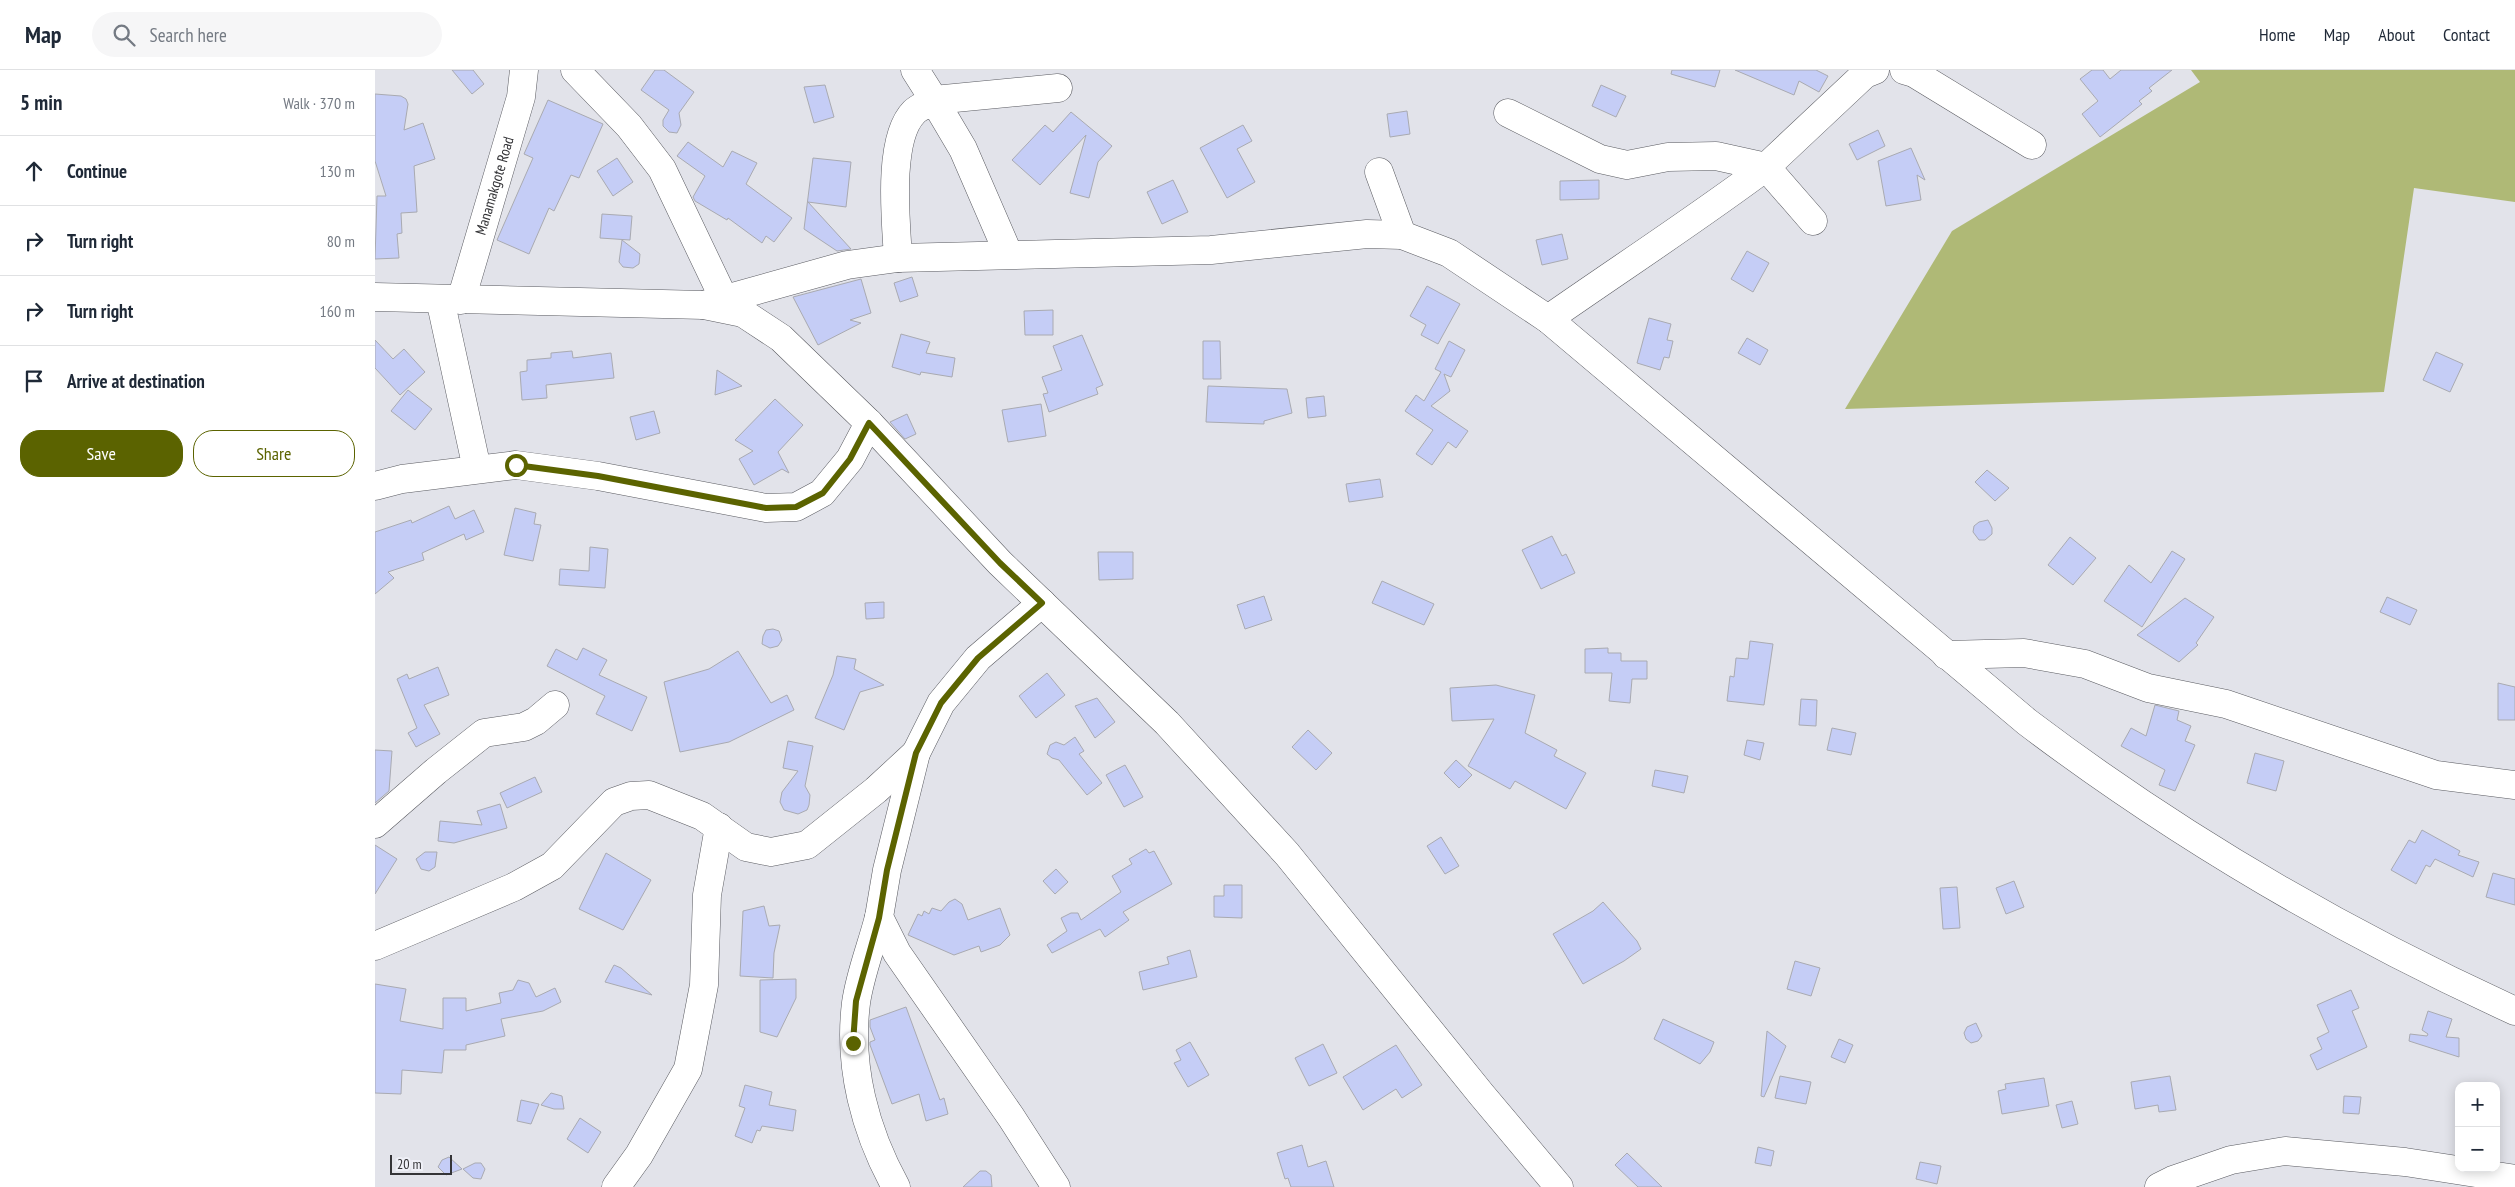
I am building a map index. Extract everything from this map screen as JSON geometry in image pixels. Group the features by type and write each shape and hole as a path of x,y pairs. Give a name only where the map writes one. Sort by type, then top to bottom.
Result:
{"street":[{"name":"Manamakgote Road","path":"451,300 521,97 524,70"},
{"path":"575,70 629,126 662,169 714,302 743,313 781,338 869,423 1000,563 1167,723 1287,854 1481,1094 1559,1187"},
{"path":"915,70 963,149 1008,254"},
{"path":"1549,319 1766,168 1865,74 1875,70"},
{"path":"1904,70 1914,73 2032,145"},
{"path":"897,258 895,200 899,139 914,112 934,100 1058,88"},
{"path":"1508,113 1600,159 1627,164 1668,157 1716,156 1766,168 1813,221"},
{"path":"1379,172 1402,235"},
{"path":"375,298 714,302 847,265 897,258 1211,250 1367,234 1402,235 1449,253 1549,319 1946,655 2027,722 2102,778 2234,864 2339,925 2515,1011"},
{"path":"451,300 477,469"},
{"path":"375,486 401,479 516,465 598,476 766,508 796,507 823,493 850,459 869,423"},
{"path":"896,1187 879,1156 857,1084 853,1043 856,1001 879,918 887,870 916,753 941,703 978,658 1042,603"},
{"path":"1946,655 2024,653 2085,664 2149,688 2226,704 2436,775 2515,785"},
{"path":"375,824 436,771 484,733 524,726 536,721 555,706"},
{"path":"375,946 514,887 552,866 614,802 631,796 649,795 702,816 746,847 771,852 807,845 877,790 916,753"},
{"path":"616,1187 639,1155 688,1068 704,985 707,895 719,827"},
{"path":"879,918 897,953 1000,1101 1055,1187"},
{"path":"2159,1187 2173,1180 2231,1160 2285,1151 2405,1162 2515,1179"}],"green space":[{"path":"2191,70 2515,70 2515,202 2414,188 2384,392 1845,409 1952,231 2200,82"}],"building":[{"path":"452,70 473,70 484,84 472,94"},
{"path":"655,70 664,70 694,92 679,113 681,125 677,133 669,132 663,126 663,120 669,110 641,90"},
{"path":"1672,70 1720,70 1715,87 1671,74"},
{"path":"1735,70 1816,70 1828,76 1819,92 1799,81 1794,95"},
{"path":"2092,70 2103,70 2110,79 2121,70 2172,70 2149,88 2152,91 2139,101 2142,104 2100,137 2082,114 2098,101 2080,79"},
{"path":"825,85 834,117 814,123 804,87"},
{"path":"1601,85 1626,96 1616,117 1592,106"},
{"path":"375,94 401,96 406,99 408,104 404,130 423,123 435,159 414,166 417,212 401,213 402,233 397,234 399,258 375,259 377,196 386,196 375,161"},
{"path":"548,100 603,124 579,178 571,175 554,211 549,208 529,254 497,240 533,158 524,154"},
{"path":"1407,111 1410,134 1390,137 1387,114"},
{"path":"1071,112 1112,146 1098,162 1089,198 1070,193 1086,135 1040,185 1012,160 1045,125 1053,132"},
{"path":"1243,125 1252,141 1237,149 1255,182 1227,198 1200,148"},
{"path":"1878,130 1885,146 1857,160 1849,144"},
{"path":"688,142 723,167 732,151 757,163 746,184 792,218 774,242 766,236 762,243 728,218 727,220 695,201 693,197 705,176 677,156"},
{"path":"1911,148 1925,180 1917,175 1921,200 1886,206 1878,161"},
{"path":"617,158 633,182 613,196 597,171"},
{"path":"813,158 851,162 846,207 808,202 851,249 837,251 804,229"},
{"path":"1173,180 1188,212 1162,224 1147,192"},
{"path":"1599,180 1599,199 1560,200 1560,181"},
{"path":"602,214 632,216 630,240 600,238"},
{"path":"1562,234 1568,259 1542,265 1536,240"},
{"path":"622,240 640,254 639,264 633,268 623,267 619,262"},
{"path":"1747,251 1769,263 1753,292 1731,279"},
{"path":"912,277 918,296 900,302 894,283"},
{"path":"861,279 871,313 850,320 861,323 818,345 793,297"},
{"path":"1427,286 1460,304 1438,344 1421,335 1426,325 1410,316"},
{"path":"1053,310 1053,335 1025,335 1024,311"},
{"path":"1649,318 1671,324 1667,340 1673,341 1669,358 1664,357 1660,370 1637,363"},
{"path":"901,334 930,342 926,353 955,358 952,377 921,372 920,375 892,367"},
{"path":"1082,335 1103,385 1096,388 1098,394 1049,412 1043,394 1048,393 1042,377 1062,370 1053,346"},
{"path":"1747,338 1768,350 1760,365 1738,353"},
{"path":"375,340 393,359 404,349 425,372 400,395 375,368"},
{"path":"1203,341 1220,341 1221,379 1203,379"},
{"path":"1449,341 1465,350 1451,377 1444,374 1450,391 1431,406 1468,431 1456,448 1448,442 1432,465 1416,454 1433,430 1405,411 1416,395 1424,401 1441,372 1435,369"},
{"path":"572,351 573,358 611,353 614,378 546,385 547,398 522,400 520,372 527,371 527,360 551,358 551,353"},
{"path":"2436,352 2463,364 2450,392 2423,380"},
{"path":"717,370 742,386 715,395"},
{"path":"1208,386 1287,389 1292,413 1264,421 1264,424 1206,422"},
{"path":"408,390 432,409 415,430 391,411"},
{"path":"1324,396 1326,416 1308,418 1306,398"},
{"path":"775,399 803,425 778,452 789,473 782,469 754,485 739,459 753,451 735,440"},
{"path":"1041,404 1046,436 1008,442 1002,410"},
{"path":"654,411 660,433 636,440 630,417"},
{"path":"907,414 916,434 905,439 890,422"},
{"path":"1987,470 2009,488 1995,501 1975,482"},
{"path":"1380,479 1383,497 1349,502 1346,484"},
{"path":"449,506 455,519 474,510 484,532 466,540 464,534 422,553 424,560 388,572 394,578 375,594 375,532 411,520 412,523"},
{"path":"515,508 536,513 534,524 541,525 533,561 504,555"},
{"path":"1988,520 1992,528 1992,534 1985,540 1979,540 1973,532 1974,526 1979,522"},
{"path":"1552,536 1562,556 1566,554 1575,573 1541,589 1522,550"},
{"path":"2070,537 2096,558 2073,585 2048,565"},
{"path":"590,547 608,549 605,588 559,585 560,569 589,571"},
{"path":"2172,551 2185,559 2142,627 2104,601 2129,565 2151,583"},
{"path":"1098,552 1133,552 1133,579 1099,580"},
{"path":"1382,581 1434,604 1424,625 1372,603"},
{"path":"1264,596 1272,620 1245,629 1237,605"},
{"path":"2387,597 2417,610 2410,625 2380,612"},
{"path":"2185,598 2214,617 2196,643 2198,645 2179,662 2137,635"},
{"path":"884,602 884,618 866,619 865,603"},
{"path":"773,629 779,631 782,640 778,646 770,648 762,644 763,636 766,630"},
{"path":"1750,641 1773,644 1764,705 1727,701 1730,676 1734,677 1736,658 1748,659"},
{"path":"583,648 607,660 599,675 647,697 632,731 596,714 605,696 547,666 556,649 577,660"},
{"path":"1608,648 1608,653 1621,653 1621,661 1647,661 1647,679 1632,679 1630,703 1609,701 1612,673 1585,673 1585,649"},
{"path":"738,651 771,703 787,695 794,710 729,742 680,752 664,682 709,669"},
{"path":"837,656 856,659 854,669 884,685 860,692 844,730 815,718 833,675"},
{"path":"438,667 449,695 424,705 440,734 416,747 408,733 417,728 397,679 407,674 409,679"},
{"path":"1047,673 1065,695 1036,718 1019,696"},
{"path":"2498,683 2515,687 2515,720 2498,720"},
{"path":"1496,685 1535,695 1525,733 1557,750 1554,756 1586,773 1566,809 1515,781 1510,789 1468,766 1494,719 1452,721 1450,688"},
{"path":"1097,698 1115,722 1095,738 1075,706"},
{"path":"1801,699 1817,700 1816,726 1799,725"},
{"path":"2155,705 2179,711 2177,720 2191,726 2185,741 2195,745 2175,791 2159,785 2165,770 2121,746 2131,728 2146,736"},
{"path":"1832,728 1856,733 1851,755 1827,750"},
{"path":"1308,730 1332,753 1316,770 1292,747"},
{"path":"1075,737 1084,751 1079,754 1102,783 1087,795 1059,760 1047,754 1050,745 1056,742 1064,745"},
{"path":"1747,740 1764,743 1760,760 1744,755"},
{"path":"788,741 813,746 805,786 810,795 809,805 807,810 798,814 784,810 780,802 782,792 798,771 783,768"},
{"path":"375,750 392,751 389,791 375,803"},
{"path":"2255,753 2284,761 2276,791 2247,783"},
{"path":"1456,760 1472,775 1459,788 1444,773"},
{"path":"1125,765 1143,797 1124,807 1106,775"},
{"path":"1655,770 1688,776 1684,793 1652,786"},
{"path":"535,777 542,792 507,808 500,793"},
{"path":"500,804 507,828 454,843 438,841 440,821 482,825 477,811"},
{"path":"2422,830 2460,851 2458,855 2479,862 2473,877 2435,859 2430,867 2426,865 2416,884 2391,870 2409,840 2415,843"},
{"path":"1441,837 1459,866 1445,874 1427,846"},
{"path":"375,845 397,859 375,894"},
{"path":"1146,849 1149,853 1154,851 1172,884 1123,912 1129,920 1105,937 1100,929 1052,953 1047,945 1067,931 1061,918 1071,913 1078,913 1081,920 1121,892 1112,876 1132,864 1129,859"},
{"path":"425,852 437,852 435,867 429,871 421,869 416,859"},
{"path":"606,853 651,880 623,930 579,909"},
{"path":"1056,869 1068,882 1055,894 1043,881"},
{"path":"2493,873 2515,879 2515,905 2486,897"},
{"path":"2014,881 2024,907 2006,914 1996,888"},
{"path":"1224,885 1242,885 1242,918 1214,917 1214,896 1224,896"},
{"path":"1957,887 1960,928 1943,929 1940,888"},
{"path":"955,899 962,904 968,920 1000,908 1010,935 1000,945 981,952 979,946 954,955 908,935 918,914 922,916 924,911 929,914 932,908 941,911 949,902"},
{"path":"1603,902 1637,941 1641,949 1583,984 1553,934 1593,911"},
{"path":"764,906 769,926 780,925 774,953 773,978 740,976 743,911"},
{"path":"1190,950 1197,977 1143,990 1139,972 1169,964 1167,957"},
{"path":"1795,961 1820,968 1811,996 1787,989"},
{"path":"614,965 621,968 652,995 605,982"},
{"path":"796,979 796,998 777,1037 760,1032 760,980"},
{"path":"518,980 529,983 536,997 555,988 561,1002 543,1011 501,1019 505,1036 466,1045 466,1050 444,1050 442,1073 402,1070 401,1094 375,1093 375,984 406,989 400,1021 443,1029 443,998 466,998 466,1011 501,1003 499,993 513,990"},
{"path":"2351,990 2359,1008 2352,1011 2367,1047 2317,1070 2310,1055 2322,1049 2317,1038 2329,1032 2317,1005"},
{"path":"906,1007 940,1100 944,1098 948,1114 926,1121 919,1094 892,1104 870,1045 870,1042 875,1040 870,1027 870,1020"},
{"path":"2428,1011 2452,1019 2446,1037 2459,1038 2459,1057 2409,1041 2410,1034 2427,1036 2428,1034 2422,1030"},
{"path":"1663,1019 1714,1042 1710,1052 1700,1064 1654,1039"},
{"path":"1976,1023 1982,1036 1978,1041 1971,1043 1966,1039 1964,1033 1967,1027"},
{"path":"1767,1031 1786,1046 1764,1097 1761,1096"},
{"path":"1839,1039 1853,1045 1845,1063 1831,1057"},
{"path":"1190,1042 1209,1075 1188,1087 1174,1063 1181,1060 1176,1050"},
{"path":"1323,1044 1337,1073 1309,1086 1295,1058"},
{"path":"1396,1045 1422,1085 1402,1098 1396,1089 1363,1110 1343,1077"},
{"path":"1780,1076 1811,1082 1806,1104 1775,1098"},
{"path":"2170,1076 2176,1110 2159,1112 2158,1105 2135,1109 2131,1082"},
{"path":"2044,1078 2049,1106 2002,1114 1998,1091 2006,1089 2005,1084"},
{"path":"745,1085 772,1092 769,1105 796,1110 793,1131 762,1126 760,1131 757,1130 752,1143 735,1136 745,1108 739,1106"},
{"path":"551,1093 562,1096 564,1109 554,1109 541,1105"},
{"path":"2344,1096 2361,1097 2359,1114 2343,1113"},
{"path":"521,1100 539,1104 531,1124 517,1121"},
{"path":"2072,1101 2078,1124 2062,1128 2056,1105"},
{"path":"580,1118 601,1132 588,1153 567,1139"},
{"path":"1302,1145 1308,1167 1326,1161 1334,1187 1291,1187 1288,1178 1285,1179 1277,1153"},
{"path":"1758,1147 1774,1151 1771,1166 1755,1163"},
{"path":"1627,1153 1662,1187 1638,1187 1615,1165"},
{"path":"449,1157 462,1169 446,1175 438,1167 442,1160"},
{"path":"1920,1162 1941,1166 1937,1184 1916,1179"},
{"path":"475,1163 481,1163 485,1169 481,1179 473,1178 463,1169"},
{"path":"980,1171 986,1171 991,1175 992,1187 963,1187"}],"route":[{"path":"516,465 598,476 766,508 796,507 823,493 850,459 869,423 1000,563 1042,603 978,658 941,703 916,753 887,870 879,918 856,1001 853,1043"}]}
